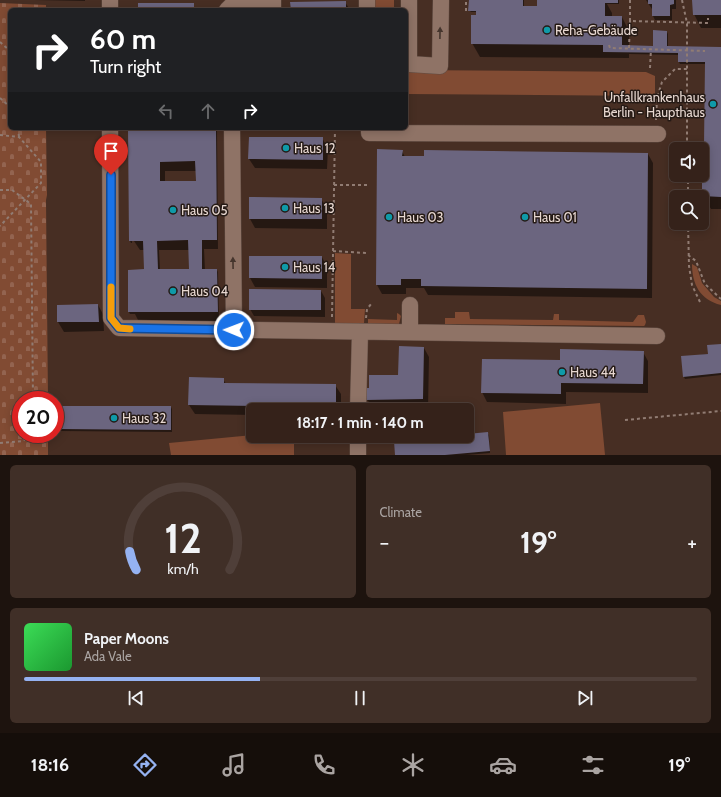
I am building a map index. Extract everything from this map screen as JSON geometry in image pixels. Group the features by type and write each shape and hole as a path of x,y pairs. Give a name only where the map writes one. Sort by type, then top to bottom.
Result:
{"street":[{"path":"229,8 236,1 273,0 273,8"},
{"path":"409,0 409,64 440,66 440,0"},
{"path":"110,130 111,318 119,328 657,336"},
{"path":"232,130 234,330"},
{"path":"369,130 369,134 657,134"},
{"path":"410,305 410,332"},
{"path":"358,403 360,332"},
{"path":"358,443 358,455"}],"path":[{"path":"466,0 466,11"},
{"path":"629,48 630,0"},
{"path":"682,0 687,23 687,142"},
{"path":"630,21 708,23 708,18"},
{"path":"0,42 8,49"},
{"path":"609,45 610,48 705,51"},
{"path":"650,49 650,68"},
{"path":"657,134 657,98 662,82 675,69 687,69"},
{"path":"0,98 8,105"},
{"path":"0,226 41,183 41,162 19,137 18,130"},
{"path":"332,331 335,130"},
{"path":"0,135 19,137"},
{"path":"334,185 367,185"},
{"path":"0,190 12,190 31,204 33,391"},
{"path":"688,230 688,266 692,285 700,302"},
{"path":"333,252 366,253"},
{"path":"688,255 696,261 705,284 721,299"},
{"path":"625,420 721,411"},
{"path":"0,443 12,442"}],"green space":[{"path":"374,0 394,0 394,8 374,8"},
{"path":"0,3 46,5 46,8 8,8 8,130 46,130 48,391 12,391 12,443 48,443 48,455 0,455"},
{"path":"408,70 646,72 655,76 655,96 408,94"},
{"path":"335,253 351,254 351,309 365,309 364,323 335,323"},
{"path":"692,264 697,267 702,283 714,297 721,301 721,305 708,299 699,290 692,271"},
{"path":"455,312 469,312 470,319 553,320 554,314 559,314 559,320 633,322 638,315 644,315 646,322 644,326 445,324 445,318 455,318"},
{"path":"397,313 401,316 399,324 368,324 368,319 397,320"},
{"path":"600,403 605,455 506,455 503,412"},
{"path":"246,436 246,443 294,443 294,455 171,455 169,443"}],"building":[{"name":"Reha-Gebäude","path":"469,0 523,0 523,6 537,6 537,0 618,0 618,3 605,3 605,16 622,16 622,45 653,46 653,30 667,31 667,46 721,47 721,197 709,196 709,190 702,190 702,182 709,182 709,142 704,142 705,62 678,62 678,53 603,52 603,45 471,44 471,15 476,15 476,11 468,11"},
{"path":"648,0 674,0 674,4 670,5 670,16 652,16 652,4 648,4"},
{"path":"692,0 721,0 721,15 693,15"},
{"path":"346,1 346,8 291,8 290,2"},
{"path":"138,3 194,3 194,8 138,8"},
{"path":"128,130 216,130 217,240 202,240 202,269 217,269 218,312 128,312 128,270 144,269 143,241 129,241","holes":["195,161 196,181 160,181 160,162","188,240 189,269 158,269 157,241"]},
{"name":"Haus 12","path":"249,137 323,137 323,160 248,159"},
{"name":"Haus 01","path":"377,149 403,150 402,156 424,156 424,150 648,153 647,289 421,286 421,279 401,279 401,285 376,285"},
{"name":"Haus 13","path":"249,197 322,198 322,219 249,219"},
{"name":"Haus 14","path":"249,256 322,256 322,279 249,278"},
{"path":"249,289 321,290 321,310 249,310"},
{"path":"98,304 99,322 57,322 57,305"},
{"path":"721,344 721,373 683,377 681,356 708,354 707,345"},
{"path":"399,346 424,347 423,399 366,400 366,388 369,388 369,375 398,375"},
{"name":"Haus 44","path":"560,349 644,351 643,384 561,383 561,394 481,393 482,359 560,360"},
{"path":"189,377 224,378 224,383 336,384 336,403 246,403 246,406 188,405"},
{"name":"Haus 32","path":"64,406 171,406 171,430 64,429"},
{"path":"488,432 490,451 445,455 395,455 394,443 474,443 474,433"}],"slow traffic":[{"path":"111,287 111,318 119,328 130,329"}],"place":[{"name":"Reha-Gebäude","path":"547,30"},
{"name":"Unfallkrankenhaus Berlin - Haupthaus","path":"713,104"},
{"name":"Haus 12","path":"286,148"},
{"name":"Haus 13","path":"285,208"},
{"name":"Haus 05","path":"173,210"},
{"name":"Haus 03","path":"389,217"},
{"name":"Haus 01","path":"525,217"},
{"name":"Haus 14","path":"285,267"},
{"name":"Haus 04","path":"173,291"},
{"name":"Haus 44","path":"562,372"},
{"name":"Haus 32","path":"114,418"}],"route":[{"path":"111,175 111,318 119,328 234,330"}]}
